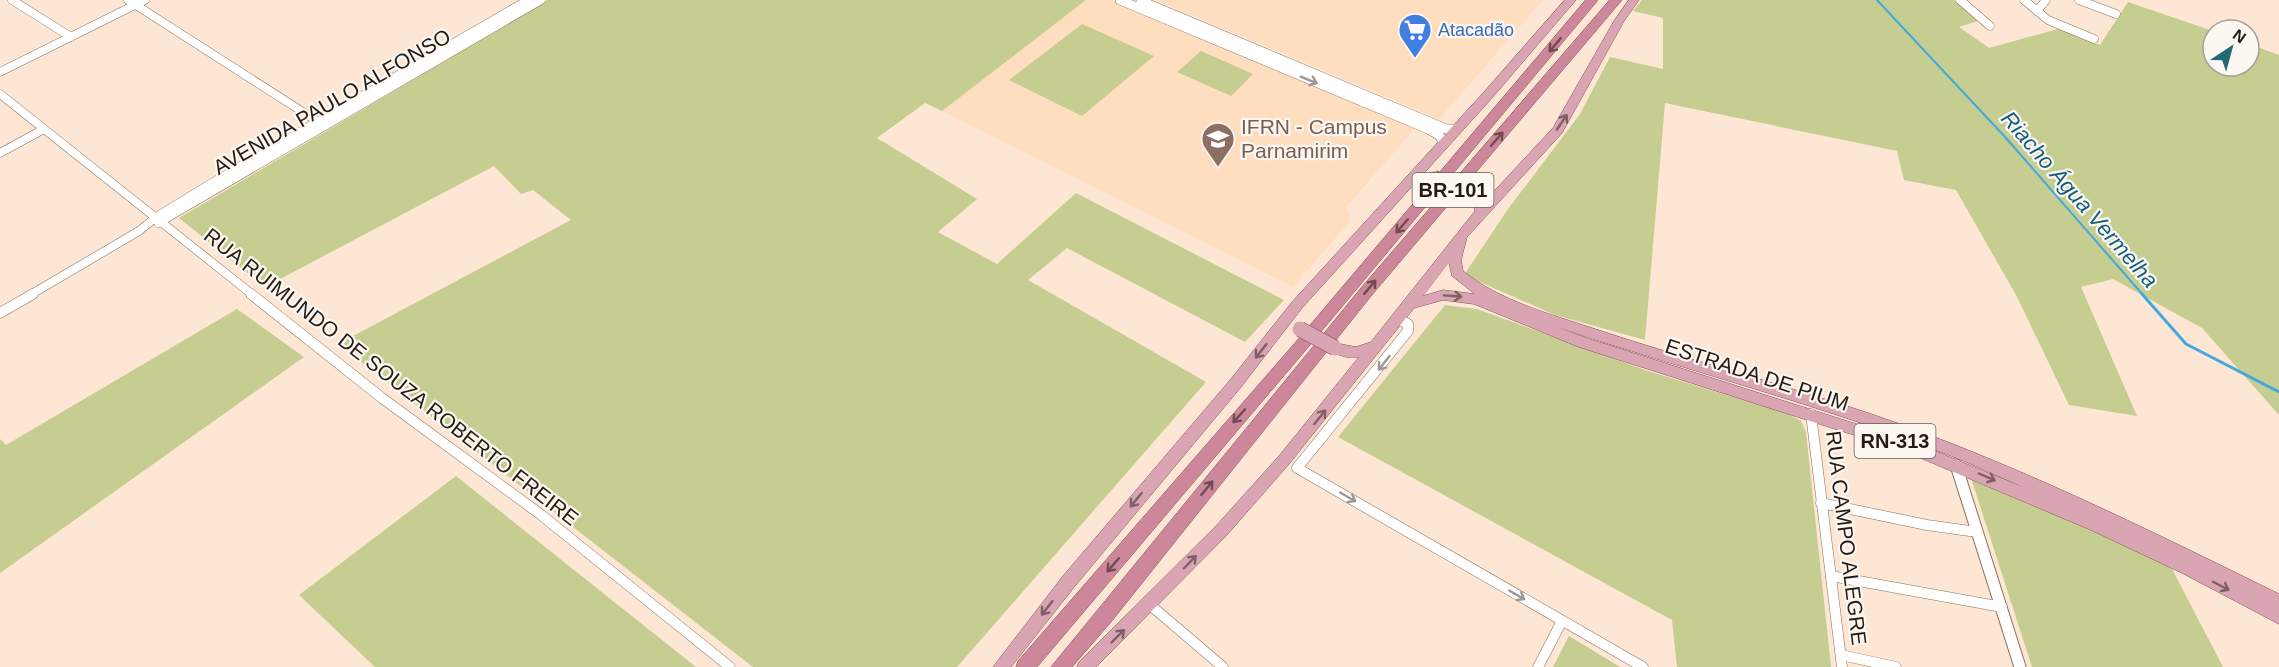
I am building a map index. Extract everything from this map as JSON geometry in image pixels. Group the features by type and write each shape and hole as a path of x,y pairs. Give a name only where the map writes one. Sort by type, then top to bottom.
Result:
{"highway":[{"name":"BR-101","path":"1025,667 1278,373 1592,0"},
{"name":"BR-101","path":"1060,667 1105,616 1293,381 1404,247 1616,0"}],"main road":[{"path":"1001,667 1297,305 1571,0"},
{"path":"1085,667 1221,531 1284,460 1481,212 1558,130 1619,21 1634,0"},
{"path":"1411,179 1422,175 1434,177 1468,192 1478,199 1481,212"},
{"name":"ESTRADA DE PIUM","path":"1461,238 1455,260 1457,273 1478,290 1547,318 1657,355 1865,418 1956,451 2131,529 2279,602"},
{"name":"ESTRADA DE PIUM","path":"1410,304 1443,295 1476,299 1584,343 1908,446 2023,492 2188,568 2279,617"},
{"path":"1297,305 1294,317 1300,329 1335,348 1354,354 1377,345"}],"street":[{"path":"12,0 71,37"},
{"path":"128,0 322,124"},
{"path":"0,72 145,0"},
{"name":"AVENIDA PAULO ALFONSO","path":"0,313 528,0"},
{"name":"AVENIDA PAULO ALFONSO","path":"371,95 542,0"},
{"path":"1120,0 1446,129 1457,129"},
{"path":"1138,0 1254,52"},
{"path":"1960,0 1990,26"},
{"path":"2024,0 2054,23 2094,39"},
{"path":"2037,11 2046,0"},
{"path":"2079,0 2116,14"},
{"name":"RUA RUIMUNDO DE SOUZA ROBERTO FREIRE","path":"0,94 382,398 540,513 730,667"},
{"path":"1355,94 1437,133 1444,143"},
{"path":"0,153 44,129"},
{"path":"1298,468 1408,331 1408,324 1398,319"},
{"name":"RUA CAMPO ALEGRE","path":"1811,414 1842,661"},
{"path":"1284,460 1643,667"},
{"path":"1956,465 2020,667"},
{"path":"1821,503 1927,525 1977,532"},
{"path":"1831,576 2002,607"},
{"path":"1149,604 1224,667"},
{"path":"1538,667 1562,621"},
{"path":"1842,661 1896,667"}],"shaded area":[{"name":"IFRN - Campus Parnamirim","path":"1086,0 1114,0 1416,127 1346,207 1351,220 1293,287 942,111"},
{"path":"1156,0 1543,0 1439,119"}],"green space":[{"path":"548,0 1086,0 942,111 925,103 877,138 977,199 938,232 997,264 1076,193 1284,300 1245,342 1067,248 1028,280 1206,382 957,667 753,667 338,344 571,220 533,190 521,194 494,166 265,287 179,218"},
{"path":"1642,0 1954,0 1978,21 1959,27 1989,48 2058,29 2100,45 2128,2 2201,27 2201,78 2261,78 2261,48 2279,55 2279,415 2202,328 2113,279 2081,287 2137,416 2069,405 2016,295 1956,190 1904,180 1897,151 1665,103 1645,340 1555,315 1464,275 1508,209 1580,114 1610,57 1663,69 1663,18 1633,11"},
{"path":"1082,24 1154,56 1082,116 1009,80"},
{"path":"1201,51 1253,74 1231,96 1177,72"},
{"path":"1445,305 1477,309 1648,371 1786,413 1801,421 1806,432 1831,667 1677,667 1672,620 1338,437"},
{"path":"237,309 304,357 0,573 0,439 6,445"},
{"path":"1970,475 2170,565 2223,667 2032,667"},
{"path":"456,476 696,667 375,667 299,595"},
{"path":"1569,636 1620,667 1553,667"}],"waterway":[{"name":"Riacho Água Vermelha","path":"1877,0 2006,138 2143,295"},
{"name":"Riacho Água Vermelha","path":"2142,294 2186,344 2279,392"}],"place":[{"name":"Atacadão","path":"1415,59"},
{"name":"IFRN - Campus Parnamirim","path":"1218,168"}]}
